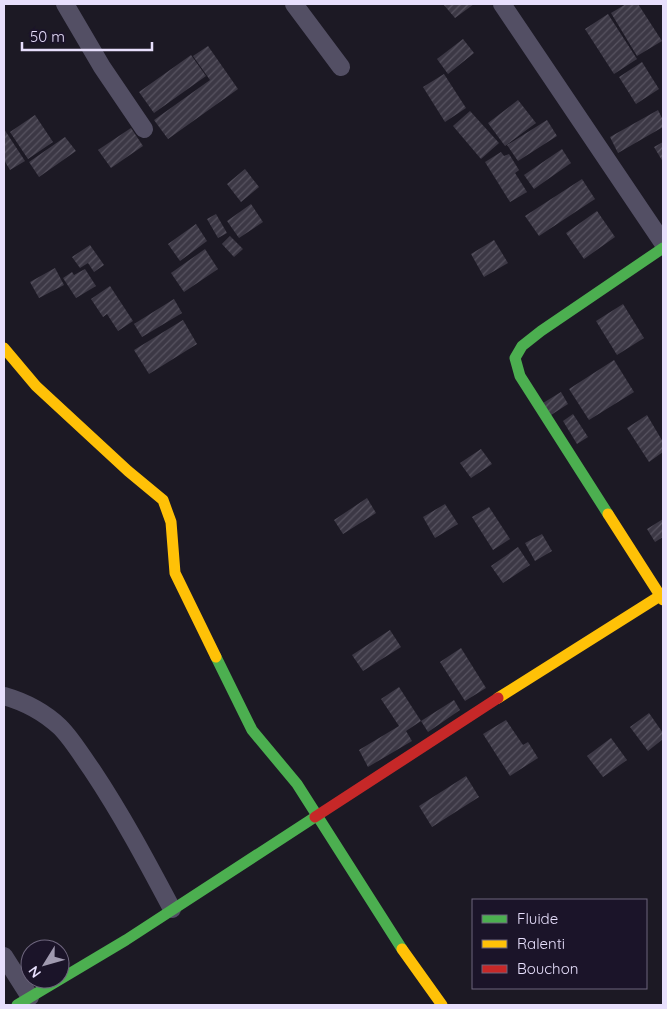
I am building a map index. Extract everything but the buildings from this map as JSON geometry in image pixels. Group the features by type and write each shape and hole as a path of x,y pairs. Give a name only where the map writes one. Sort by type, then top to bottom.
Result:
{"street":[{"path":"65,4 102,67 144,129"},
{"path":"294,4 340,67"},
{"path":"502,4 663,243"},
{"path":"4,956 24,1001 126,940 516,686 662,597 520,376 515,358 522,346 541,331 663,248"},
{"path":"4,348 36,386 128,471 164,500 171,522 176,573 242,712 252,730 297,784 384,924 442,1005"},
{"path":"4,696 21,701 44,714 61,728 107,792 146,858 172,909"}],"traffic: fast":[{"path":"608,514 520,376 515,358 522,346 541,331 663,248"},
{"path":"216,657 252,730 297,784 402,949"},
{"path":"17,1005 126,940 315,817"}],"traffic: slow":[{"path":"4,348 36,386 128,471 163,500 171,522 175,573 216,657"},
{"path":"608,514 663,600"},
{"path":"498,698 663,594"},
{"path":"402,949 442,1005"}],"traffic: jam":[{"path":"315,817 498,698"}]}
